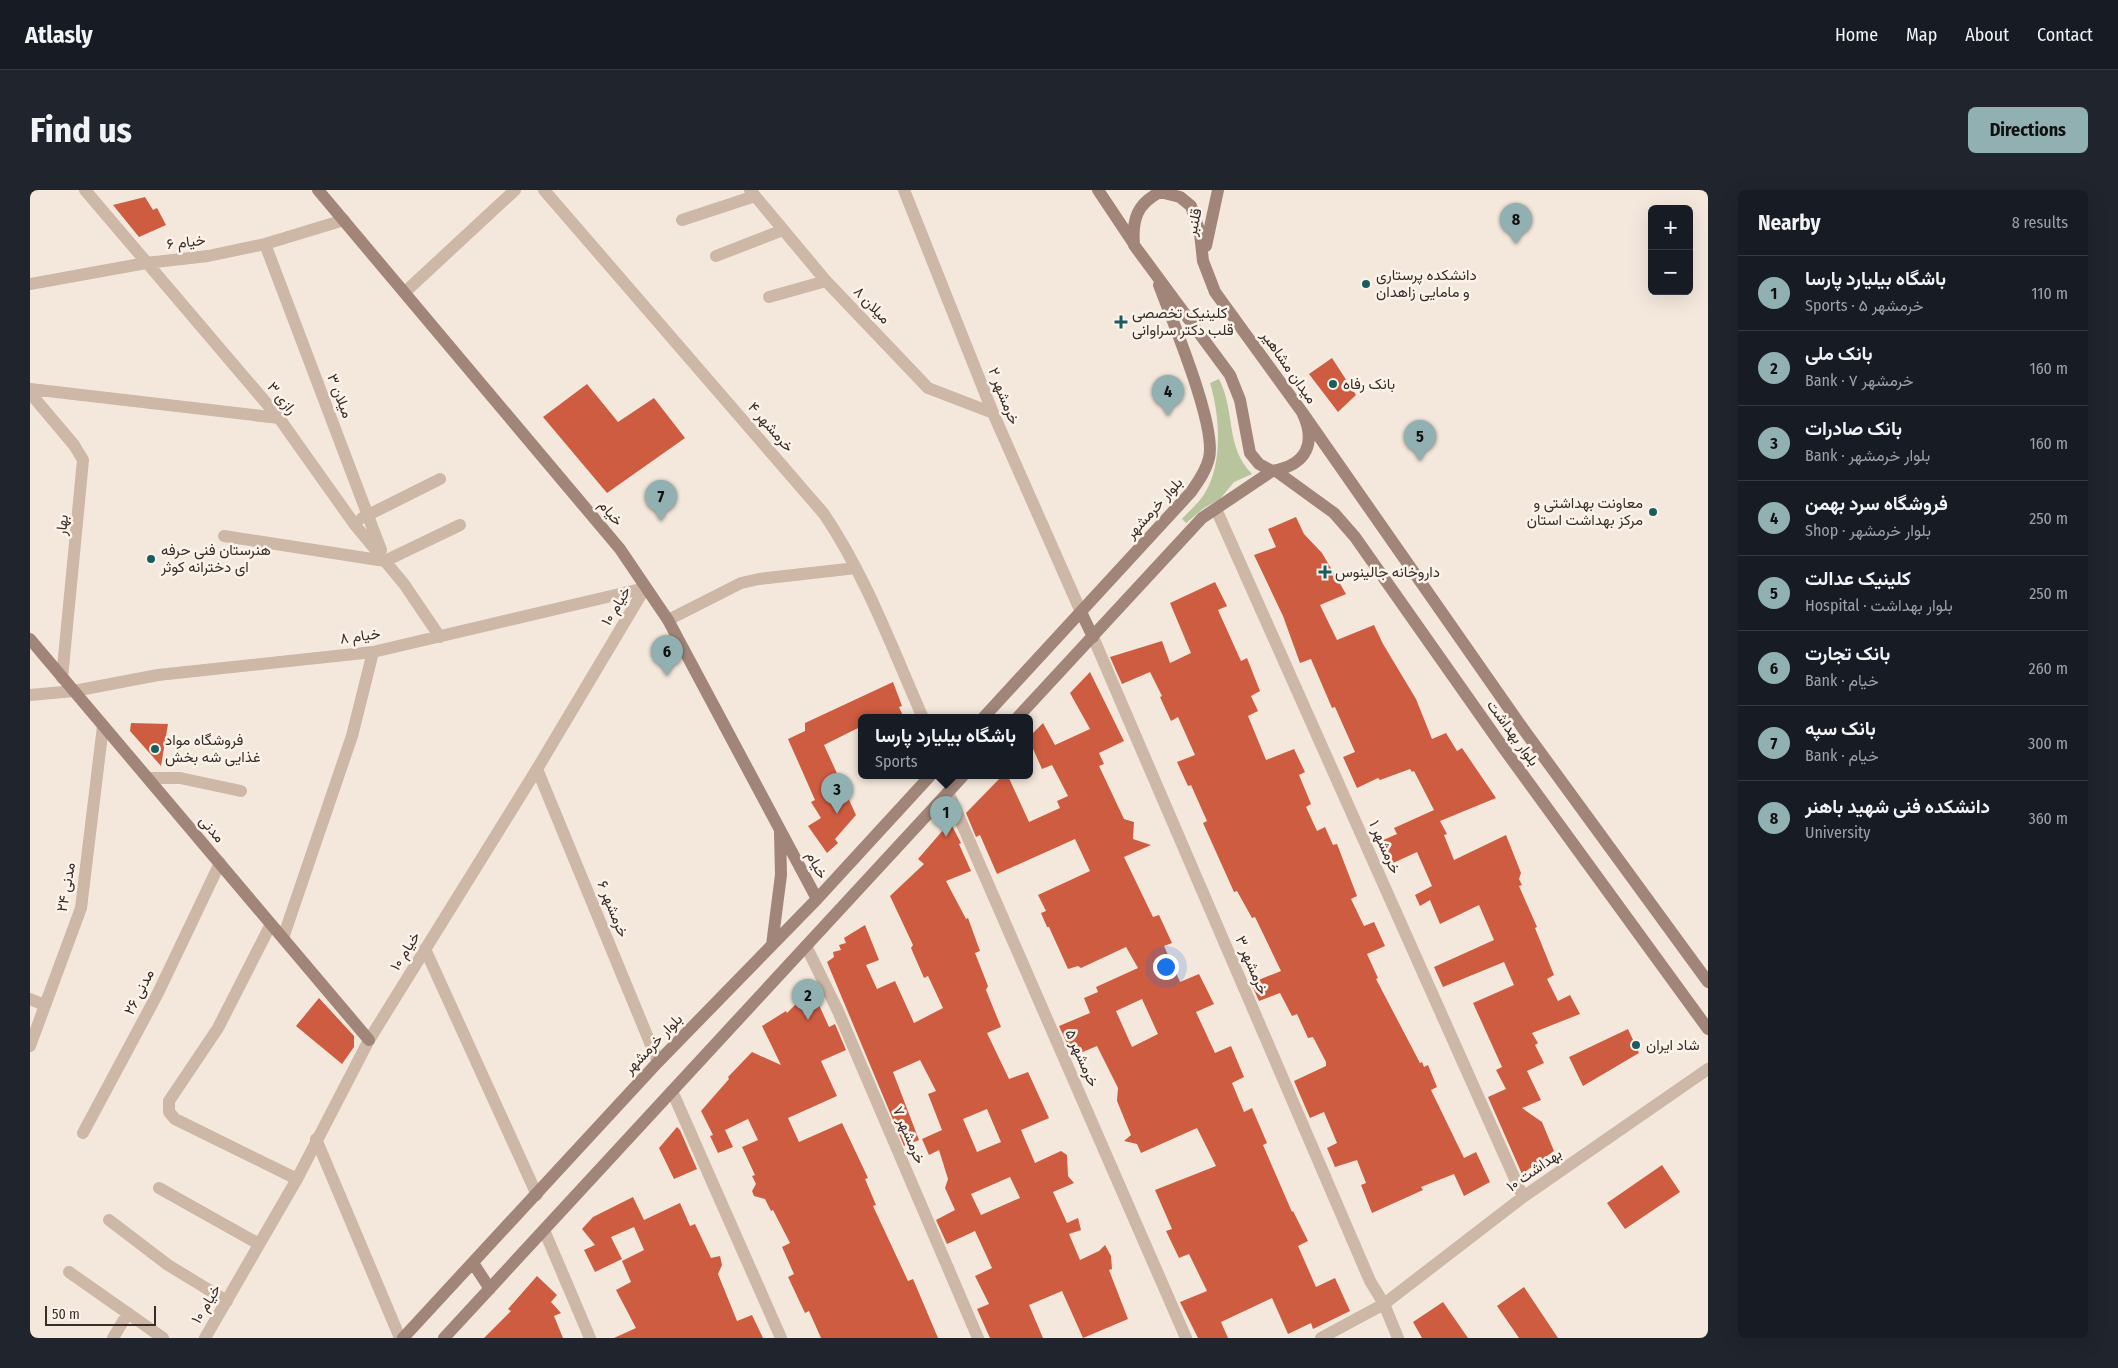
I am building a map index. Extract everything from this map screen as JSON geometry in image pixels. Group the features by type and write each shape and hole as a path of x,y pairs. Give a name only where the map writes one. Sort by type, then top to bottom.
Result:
{"main road":[{"name":"خیام","path":"318,190 620,549 668,620 817,899"},
{"path":"1098,190 1134,245 1230,375 1240,400 1250,453 1259,464 1274,471"},
{"name":"قلنبر","path":"1203,261 1218,190"},
{"name":"میدان مشاهیر","path":"1134,245 1133,227 1139,208 1158,191 1180,197 1191,206 1200,233 1203,261 1215,292 1302,412 1310,431 1308,445 1304,454 1289,467 1274,471"},
{"name":"بلوار خرمشهر","path":"987,714 1190,492 1202,476 1210,457 1207,431 1199,396 1154,271"},
{"name":"بلوار بهداشت","path":"1302,412 1518,722 1708,982"},
{"path":"1021,714 1202,518 1274,471"},
{"name":"بلوار بهداشت","path":"1274,471 1334,513 1355,537 1502,746 1708,1029"},
{"path":"1081,612 1093,637"},
{"name":"مدنی","path":"30,639 369,1040"},
{"name":"بلوار خرمشهر","path":"401,1338 538,1195 658,1062 817,899 927,779"},
{"path":"444,1338 960,779"},
{"path":"772,945 781,876 780,830"},
{"path":"473,1263 490,1289"}],"street":[{"name":"رازی ۳","path":"85,190 279,418 355,525 404,584 440,637"},
{"path":"405,292 515,190"},
{"name":"خرمشهر ۴","path":"544,190 793,476 843,542 922,714"},
{"name":"خرمشهر ۲","path":"904,190 993,412 1081,612"},
{"path":"682,220 753,193"},
{"name":"میلان ۸","path":"753,193 826,281 928,388 993,412"},
{"name":"خیام ۶","path":"30,284 146,263 208,256 265,244 344,220"},
{"path":"716,256 783,230"},
{"name":"میلان ۳","path":"265,244 385,560"},
{"path":"769,297 826,281"},
{"path":"30,389 279,418"},
{"name":"بهار","path":"30,393 74,445 83,460 62,678"},
{"path":"355,525 368,514 440,479"},
{"name":"خرمشهر ۱","path":"1216,509 1523,1198"},
{"path":"224,536 385,560 460,525"},
{"path":"668,620 741,583 758,579 856,568"},
{"name":"خیام ۸","path":"30,695 74,691 158,675 373,652 646,588"},
{"name":"خیام ۱۰","path":"207,1337 298,1179 316,1139 369,1040 538,769 646,588"},
{"name":"خرمشهر ۳","path":"1093,637 1370,1281 1384,1304 1398,1338"},
{"path":"283,938 352,736 373,652"},
{"name":"مدنی ۲۴","path":"30,1046 81,908 103,726"},
{"name":"خرمشهر ۶","path":"538,769 658,1062"},
{"path":"148,778 180,778 241,791"},
{"name":"خرمشهر ۵","path":"948,792 1186,1338"},
{"name":"مدنی ۲۶","path":"83,1133 158,993 220,863"},
{"path":"271,924 218,1028 169,1102 169,1112 175,1119 298,1179"},
{"name":"خرمشهر ۷","path":"806,946 838,1010 978,1338"},
{"path":"425,949 538,1195"},
{"path":"30,998 44,1006"},
{"name":"بهداشت ۱۰","path":"1321,1338 1384,1304 1523,1198 1708,1069"},
{"path":"672,1092 781,1338"},
{"path":"316,1139 401,1338"},
{"path":"159,1188 260,1244"},
{"path":"110,1220 168,1264 227,1302"},
{"path":"544,1230 590,1338"},
{"path":"69,1272 163,1338"},
{"path":"112,1338 128,1313"}],"green space":[{"path":"1219,379 1228,404 1234,441 1238,453 1252,474 1234,482 1220,499 1204,508 1186,523 1182,519 1205,493 1215,468 1218,424 1210,383"}],"building":[{"path":"145,197 153,210 157,208 166,225 139,237 113,205"},
{"name":"بانک رفاه","path":"1332,358 1356,395 1338,412 1309,374"},
{"path":"587,384 618,422 654,398 685,438 607,493 543,417"},
{"path":"1296,517 1304,534 1322,553 1346,594 1320,605 1337,640 1374,625 1383,644 1416,699 1432,739 1446,733 1457,751 1462,748 1496,798 1440,821 1447,834 1444,835 1454,860 1506,835 1521,873 1519,879 1522,885 1519,886 1537,927 1535,928 1554,975 1547,979 1558,1001 1570,995 1580,1014 1532,1033 1538,1043 1535,1045 1544,1063 1527,1071 1541,1100 1522,1108 1542,1122 1554,1151 1522,1174 1488,1097 1506,1089 1496,1070 1502,1067 1473,1003 1514,985 1504,962 1443,987 1434,967 1494,940 1479,905 1440,924 1430,900 1420,906 1415,895 1432,886 1417,852 1391,864 1381,841 1397,834 1394,828 1434,810 1414,771 1412,772 1410,769 1380,780 1378,778 1357,788 1343,757 1355,752 1335,707 1332,708 1311,659 1300,663 1283,616 1254,555 1276,547 1268,529"},
{"path":"1215,582 1227,606 1218,610 1241,661 1247,658 1260,691 1251,696 1258,711 1248,716 1266,760 1294,749 1305,772 1299,775 1311,804 1306,807 1317,831 1325,827 1333,845 1337,844 1357,896 1351,899 1364,926 1374,922 1385,946 1367,954 1378,978 1376,979 1420,1063 1422,1062 1424,1067 1428,1065 1437,1087 1431,1090 1464,1158 1476,1152 1490,1182 1464,1196 1454,1174 1421,1187 1423,1190 1372,1213 1361,1185 1366,1183 1357,1160 1335,1167 1327,1148 1337,1143 1324,1112 1310,1118 1294,1081 1326,1066 1326,1062 1313,1037 1308,1038 1297,1014 1292,1016 1280,993 1259,1001 1251,983 1281,971 1255,917 1252,918 1237,891 1234,892 1203,823 1207,821 1191,785 1188,786 1177,762 1195,755 1178,717 1171,721 1160,697 1162,696 1150,672 1122,684 1110,657 1162,641 1170,663 1191,653 1170,603"},
{"path":"1090,672 1124,741 1099,753 1104,764 1099,766 1124,819 1134,822 1133,839 1151,845 1124,857 1153,917 1159,915 1172,943 1164,946 1180,982 1199,974 1214,1004 1196,1012 1215,1053 1231,1046 1244,1077 1232,1083 1244,1112 1252,1108 1267,1143 1263,1145 1292,1212 1308,1241 1298,1246 1316,1287 1335,1278 1350,1311 1313,1329 1311,1323 1288,1334 1272,1298 1221,1322 1228,1338 1198,1338 1180,1302 1207,1291 1189,1254 1179,1258 1166,1231 1172,1229 1155,1190 1216,1166 1197,1128 1141,1153 1137,1144 1124,1141 1131,1135 1117,1101 1118,1088 1097,1046 1073,1056 1059,1026 1090,1013 1084,998 1098,992 1096,987 1138,968 1126,947 1081,968 1078,966 1068,969 1049,927 1047,927 1041,913 1046,911 1038,895 1090,871 1075,839 997,874 980,835 976,837 966,813 999,779 1009,779 1029,822 1060,808 1057,801 1068,796 1052,765 1042,769 1033,749 1033,733 1043,723 1055,745 1090,729 1070,693","holes":["1142,999 1158,1034 1132,1047 1116,1011"]},
{"path":"893,682 902,706 899,707 902,714 858,714 858,728 824,745 856,815 835,839 838,843 827,853 808,826 821,818 811,802 815,800 788,739 805,731 805,723"},
{"name":"فروشگاه مواد غذایی شه بخش","path":"131,723 168,724 161,766 130,731"},
{"path":"950,822 961,843 959,844 971,871 946,881 966,919 968,918 980,951 975,953 988,986 986,990 1001,1027 987,1033 1009,1079 1028,1072 1049,1118 1021,1130 1035,1163 1061,1151 1067,1155 1068,1176 1074,1183 1053,1192 1067,1223 1078,1218 1081,1230 1069,1234 1080,1260 1099,1251 1105,1245 1111,1256 1112,1269 1109,1270 1128,1319 1083,1338 1062,1291 1029,1305 1043,1338 990,1338 977,1309 989,1304 975,1276 992,1268 975,1231 947,1244 936,1220 955,1210 945,1188 948,1179 939,1150 929,1155 922,1139 942,1130 928,1094 936,1091 920,1060 893,1072 919,1140 904,1146 827,962 834,957 833,952 841,950 839,945 846,943 844,938 865,925 879,960 866,965 877,989 895,981 914,1023 943,1008 928,976 924,978 911,948 913,945 890,896 924,864 918,859","holes":["987,1109 1001,1142 977,1152 963,1119","1010,1177 1020,1198 981,1215 971,1194"]},
{"path":"806,994 814,994 829,1027 835,1024 846,1050 821,1061 837,1096 788,1118 799,1142 842,1123 868,1178 865,1179 876,1205 873,1206 908,1281 913,1279 938,1338 821,1338 809,1311 805,1313 788,1277 794,1274 782,1247 790,1243 773,1210 771,1211 765,1199 754,1196 752,1191 756,1184 752,1176 755,1175 742,1147 758,1140 748,1119 725,1130 733,1147 718,1153 710,1136 713,1135 701,1111 729,1079 728,1077 752,1052 781,1065 762,1026 786,1011 787,1013"},
{"path":"319,998 354,1036 354,1047 342,1064 296,1026"},
{"path":"1628,1029 1639,1053 1583,1086 1569,1057"},
{"path":"677,1127 697,1169 674,1179 659,1148"},
{"path":"1662,1165 1680,1192 1625,1229 1607,1203"},
{"path":"633,1197 644,1220 680,1203 690,1226 695,1224 711,1258 720,1256 722,1265 718,1274 737,1321 752,1315 763,1338 614,1338 636,1328 616,1290 631,1282 622,1261 644,1250 634,1227 611,1237 622,1259 595,1272 584,1250 595,1245 582,1229 593,1217"},
{"path":"537,1276 557,1295 551,1302 561,1313 554,1316 563,1338 484,1338 511,1311 508,1309"},
{"path":"1524,1287 1558,1338 1519,1338 1497,1306"},
{"path":"1443,1302 1468,1338 1422,1338 1413,1322"}],"place":[{"name":"دانشکده فنی شهید باهنر","path":"1516,244"},
{"name":"دانشکده پرستاری و مامایی زاهدان","path":"1366,284"},
{"name":"کلینیک تخصصی قلب دکتر سراوانی","path":"1121,322"},
{"name":"بانک رفاه","path":"1333,384"},
{"name":"فروشگاه سرد بهمن","path":"1168,416"},
{"name":"کلینیک عدالت","path":"1420,461"},
{"name":"معاونت بهداشتی و مرکز بهداشت استان","path":"1653,512"},
{"name":"بانک سپه","path":"661,521"},
{"name":"هنرستان فنی حرفه ای دخترانه کوثر","path":"151,559"},
{"name":"داروخانه جالینوس","path":"1325,572"},
{"name":"بانک تجارت","path":"667,676"},
{"name":"فروشگاه مواد غذایی شه بخش","path":"155,749"},
{"name":"بانک صادرات","path":"837,814"},
{"name":"باشگاه بیلیارد پارسا","path":"946,837"},
{"name":"بانک ملی","path":"808,1020"},
{"name":"شاد ایران","path":"1636,1045"}]}
